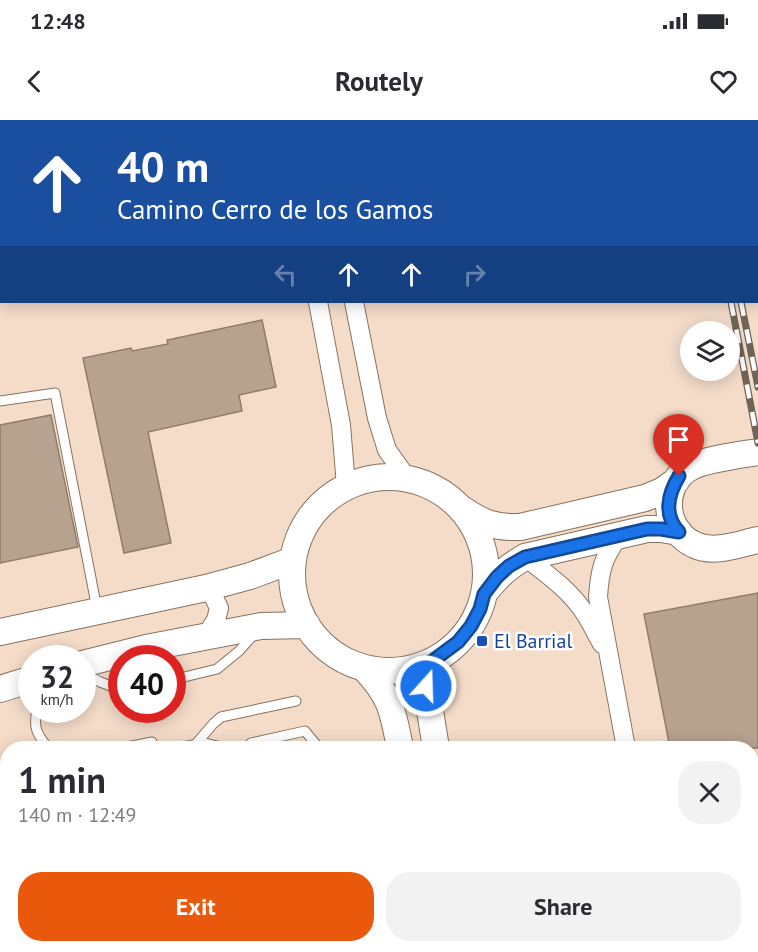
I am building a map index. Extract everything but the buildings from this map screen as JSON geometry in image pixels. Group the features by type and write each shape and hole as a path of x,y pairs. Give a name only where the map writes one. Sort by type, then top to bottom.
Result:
{"street":[{"path":"318,303 341,424 346,486"},
{"path":"354,303 377,418 387,450 407,478"},
{"path":"751,542 723,548 709,549 696,546 684,539 675,528 669,515 668,501 679,476 690,468 703,463 758,452"},
{"path":"460,507 475,529 484,555 486,581 480,609 471,626 458,642 431,662 396,671 364,668 341,658 322,644 307,625 294,594 293,561 302,530 320,505 346,486 376,477 407,478 436,489 478,519 493,526 519,527 645,498 662,491 676,481"},
{"path":"484,594 509,566 525,557 647,529 679,532"},
{"path":"619,535 606,555 599,574 598,597 625,741"},
{"path":"525,557 556,581 573,599 585,614 610,658"},
{"path":"0,632 206,588 293,561"},
{"path":"205,637 216,620 219,608 206,588"},
{"path":"96,660 146,648 261,626 307,625"},
{"path":"431,662 426,686 435,741"},
{"path":"364,668 381,686 389,700 399,741"},
{"path":"0,689 18,683"}],"lane":[{"path":"0,401 55,393 98,611"},
{"path":"186,677 217,669 239,651 261,626"},
{"path":"198,741 221,717 296,701"},
{"path":"35,723 36,733 42,741"},
{"path":"260,741 305,731 313,741"}],"railway":[{"path":"731,303 758,443"},
{"path":"741,303 758,387"}],"place":[{"name":"El Barrial","path":"482,641"}],"route":[{"path":"426,686 431,662 458,642 471,626 480,609 484,594 509,566 525,557 647,529 679,532 669,515 668,501 679,476"}]}
